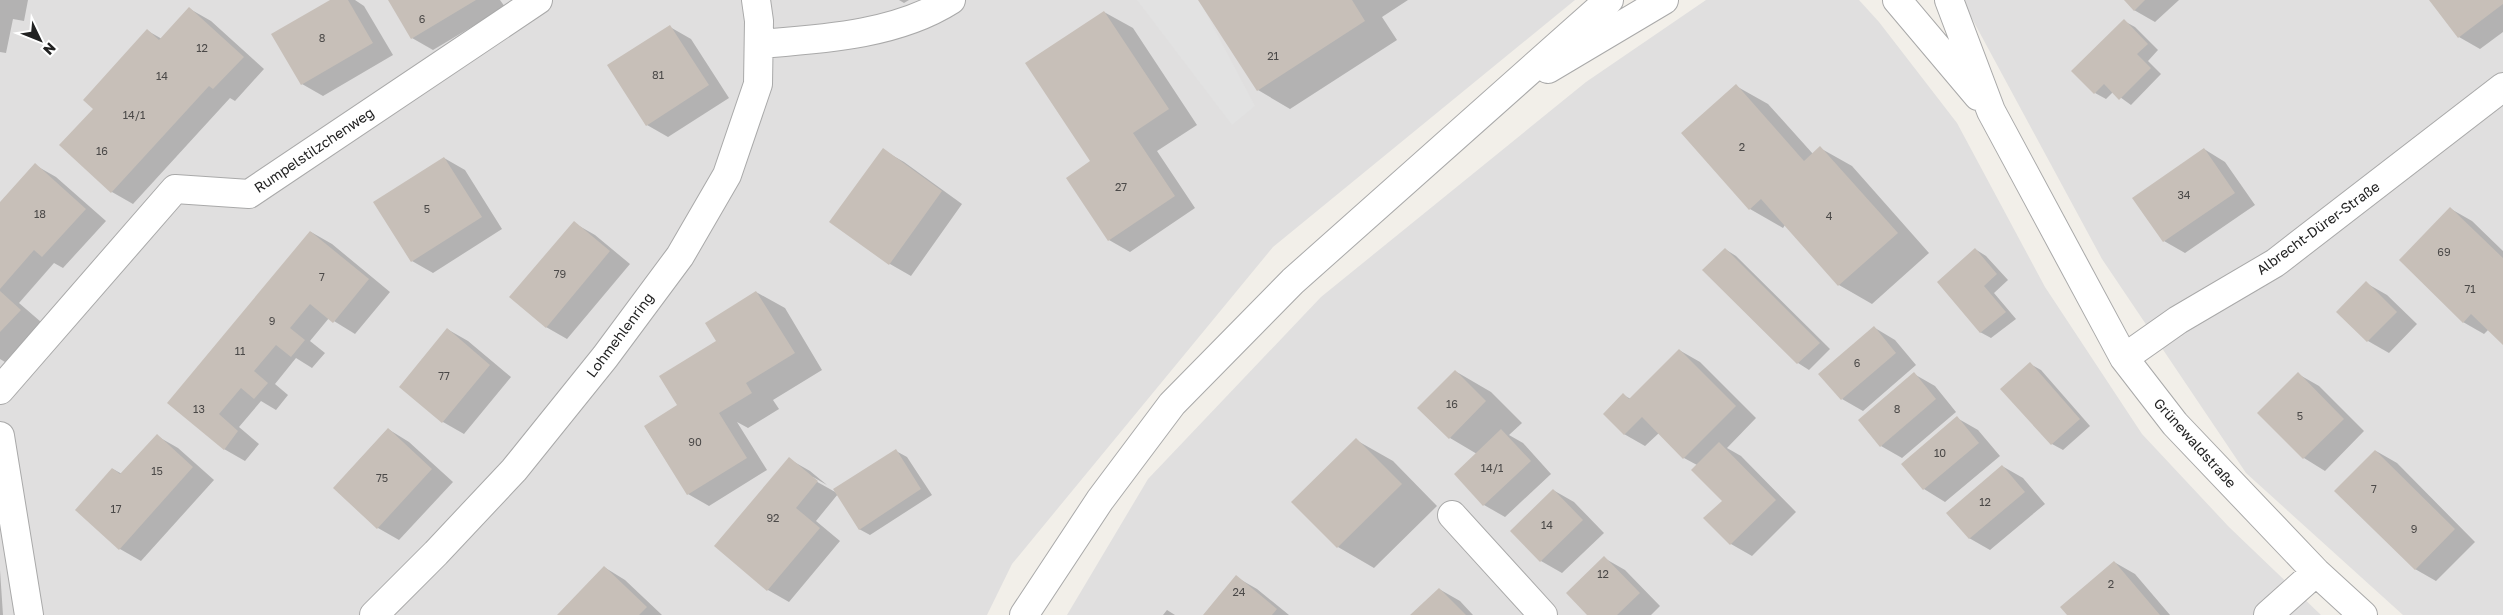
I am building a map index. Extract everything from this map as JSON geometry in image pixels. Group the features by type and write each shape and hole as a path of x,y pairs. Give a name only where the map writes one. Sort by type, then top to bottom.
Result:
{"street":[{"name":"Rumpelstilzchenweg","path":"0,390 175,189 249,194 538,0"},
{"name":"Lohmehlenring","path":"374,615 436,553 514,470 605,357 680,256 726,175 758,84 759,44 756,0"},
{"path":"759,44 848,37 932,12 951,0"},
{"path":"1024,615 1100,500 1172,404 1293,282 1504,96 1609,0"},
{"path":"1504,96 1664,0"},
{"name":"Grünewaldstraße","path":"1897,0 1991,112"},
{"name":"Grünewaldstraße","path":"1949,0 1991,112 2124,358 2175,424 2316,572 2363,615"},
{"name":"Albrecht-Dürer-Straße","path":"2124,358 2178,320 2275,263 2503,87"},
{"path":"0,436 29,615"},
{"path":"1452,514 1543,615"},
{"path":"2268,615 2316,572"}],"shaded area":[{"path":"0,0 1575,0 1273,247 1012,564 987,615 0,615"},
{"path":"1137,0 1199,0 1255,106 1232,125"},
{"path":"1706,0 1859,0 1879,22 1957,123 2045,287 2142,434 2229,527 2321,615 1067,615 1148,479 1321,297 1586,82"},
{"path":"1962,0 2503,0 2503,615 2403,615 2246,473 2102,259"}],"building":[{"path":"330,0 348,0 373,43 301,85 271,34"},
{"path":"388,0 476,0 411,39"},
{"path":"1198,0 1352,0 1365,21 1257,91"},
{"path":"2124,0 2145,0 2134,11"},
{"path":"2429,0 2503,0 2503,4 2458,38"},
{"path":"189,7 244,57 213,89 209,86 111,193 59,145 93,109 83,100 147,29 159,40"},
{"path":"1104,11 1169,109 1133,133 1175,196 1108,241 1066,178 1090,161 1025,63"},
{"path":"2124,19 2148,44 2137,54 2151,68 2119,100 2104,84 2094,94 2071,71"},
{"path":"670,25 709,85 646,126 607,65"},
{"path":"1736,84 1804,161 1820,146 1898,233 1838,286 1761,199 1749,210 1681,133"},
{"path":"883,148 942,191 889,265 829,222"},
{"path":"2204,148 2235,193 2163,242 2132,198"},
{"path":"444,157 482,217 411,262 373,202"},
{"path":"35,163 86,209 42,257 34,250 0,289 0,202"},
{"path":"2450,207 2503,258 2503,345 2471,314 2463,323 2399,260"},
{"path":"574,221 610,251 546,328 509,297"},
{"path":"310,231 369,279 333,323 310,304 290,328 305,340 291,357 276,345 254,371 268,383 254,399 241,388 219,414 238,431 224,450 167,403"},
{"path":"1725,248 1820,343 1797,364 1702,270"},
{"path":"1975,248 1997,274 1984,286 2006,312 1980,333 1937,282"},
{"path":"2366,281 2397,312 2367,342 2336,312"},
{"path":"0,291 21,310 0,332"},
{"path":"756,291 795,353 746,383 752,393 719,413 747,458 687,495 644,426 677,405 659,376 716,341 705,323"},
{"path":"1874,326 1896,353 1841,400 1818,374"},
{"path":"447,328 490,365 442,423 399,387"},
{"path":"1679,349 1736,406 1683,459 1642,417 1624,435 1603,414 1623,393 1629,399"},
{"path":"2030,362 2080,419 2051,445 2000,389"},
{"path":"1455,370 1486,401 1449,439 1417,408"},
{"path":"1914,372 1936,399 1880,447 1858,420"},
{"path":"2298,372 2344,419 2303,459 2257,413"},
{"path":"1957,416 1979,443 1923,490 1901,464"},
{"path":"388,428 432,469 377,529 333,488"},
{"path":"1501,429 1531,461 1483,506 1454,474"},
{"path":"157,434 193,467 119,550 75,510 112,468 120,474"},
{"path":"1356,438 1402,484 1337,548 1291,502"},
{"path":"1719,442 1776,500 1730,545 1703,518 1722,501 1691,470"},
{"path":"896,449 921,489 859,530 833,489"},
{"path":"2375,450 2455,529 2415,570 2334,491"},
{"path":"789,457 818,481 796,508 820,528 767,591 714,546"},
{"path":"2002,465 2025,492 1969,539 1946,513"},
{"path":"1553,489 1583,520 1540,562 1510,531"},
{"path":"1604,556 1640,593 1617,615 1587,615 1566,593"},
{"path":"2114,561 2160,615 2067,615 2060,607"},
{"path":"604,566 647,607 639,615 557,615"},
{"path":"1236,575 1277,609 1272,615 1203,615"},
{"path":"1439,588 1466,615 1410,615"}]}
